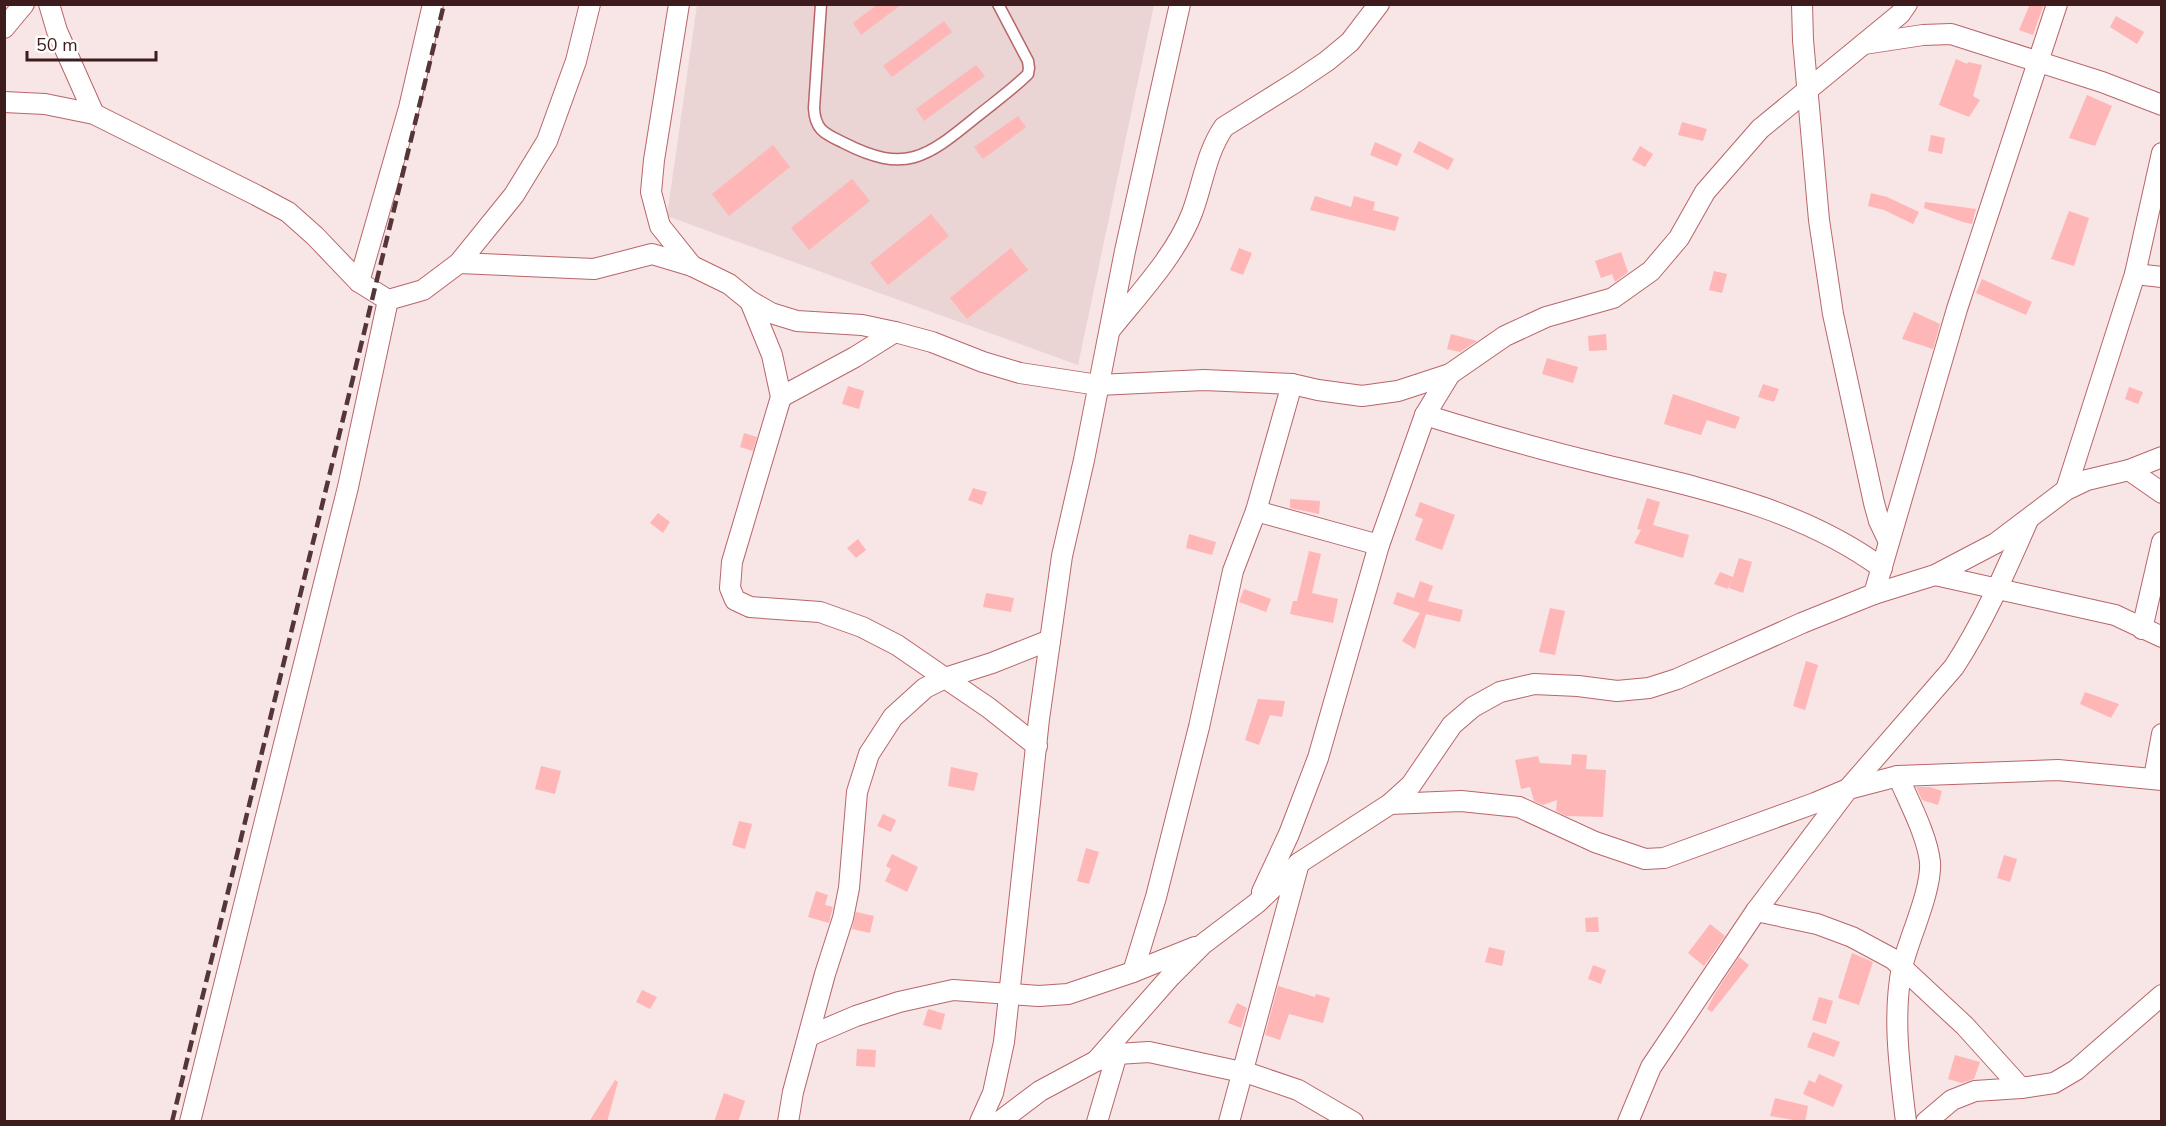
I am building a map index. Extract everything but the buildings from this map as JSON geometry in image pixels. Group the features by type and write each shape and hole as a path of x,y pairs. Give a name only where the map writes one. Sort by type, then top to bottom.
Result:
{"street":[{"path":"4,28 24,4"},
{"path":"50,4 57,31 94,114"},
{"path":"359,282 409,108 433,4"},
{"path":"4,102 45,104 94,114 288,212 315,236 359,282 388,300 423,290 459,263 514,195 547,141 576,61 590,4"},
{"path":"679,4 651,192 660,226 692,266"},
{"path":"980,1122 993,1093 1004,1042 1037,746 1062,556 1180,4"},
{"path":"1108,333 1175,247 1192,214 1206,163 1216,138 1224,127 1327,61 1350,42 1379,4"},
{"path":"1802,4 1803,40 1819,220 1833,314 1874,503 1889,542"},
{"path":"459,263 594,269 652,254 692,266 729,284 750,301 771,313 797,321 862,325 895,332 932,342 983,362 1020,373 1098,386 1204,380 1292,384 1362,396 1398,391 1450,374 1505,336 1546,317 1613,298 1651,271 1679,238 1705,192 1760,129 1899,14 1907,4"},
{"path":"1874,594 1957,309 2056,4"},
{"path":"1862,45 1923,35 1951,34 2102,82 2162,105"},
{"path":"2066,490 2135,274 2162,153"},
{"path":"2135,274 2162,277"},
{"path":"190,1122 348,487 388,300"},
{"path":"750,301 772,355 781,397 732,562 730,588 735,600 750,607 820,612 862,627 897,645 988,708 1037,746"},
{"path":"781,397 855,357 895,332"},
{"path":"1257,903 1289,834 1318,758 1379,545 1425,415 1450,374"},
{"path":"1133,972 1156,897 1188,771 1233,571 1256,511 1292,384"},
{"path":"1425,415 1530,447 1698,488 1803,521 1837,538 1882,568"},
{"path":"1096,1061 1170,977 1203,944 1257,903 1299,863 1390,804 1411,785 1452,726 1473,706 1500,692 1534,684 1617,691 1649,688 1677,679 1802,623 1874,594 1935,575 1996,543 2066,490 2087,480 2129,471 2162,457"},
{"path":"2129,471 2162,493"},
{"path":"1256,511 1379,545"},
{"path":"1628,1122 1651,1067 1756,910 1848,789 1954,667 1968,646 1997,590 2029,517"},
{"path":"2142,628 2162,542"},
{"path":"1935,575 2115,615 2162,636"},
{"path":"788,1122 793,1092 825,974 843,918 849,888 857,792 869,754 893,717 925,688 945,678 992,663 1050,640"},
{"path":"1390,804 1461,801 1519,807 1595,842 1645,859 1664,858 1848,789 1898,776 2058,770 2158,779 2162,734"},
{"path":"1898,776 1925,842 1930,862 1929,878 1902,967 1898,998 1898,1056 1906,1122"},
{"path":"1229,1122 1299,863"},
{"path":"1756,910 1817,924 1877,950 1902,967 1965,1026 2021,1088"},
{"path":"810,1036 856,1016 900,1002 953,990 1039,996 1068,994 1133,972 1203,944"},
{"path":"1926,1122 1952,1100 1976,1091 2054,1083 2076,1070 2162,995"},
{"path":"999,1122 1040,1091 1096,1061 1117,1054 1149,1052 1243,1072 1298,1090 1353,1122"},
{"path":"1097,1122 1117,1054"}],"lane":[{"path":"820,4 814,108 814,118 818,127 866,155 888,160 903,160 924,154 942,144 1028,74 1028,61 998,4"}],"shaded area":[{"path":"697,5 1154,5 1078,365 667,216"}],"railway":[{"path":"172,1122 444,4"}]}
